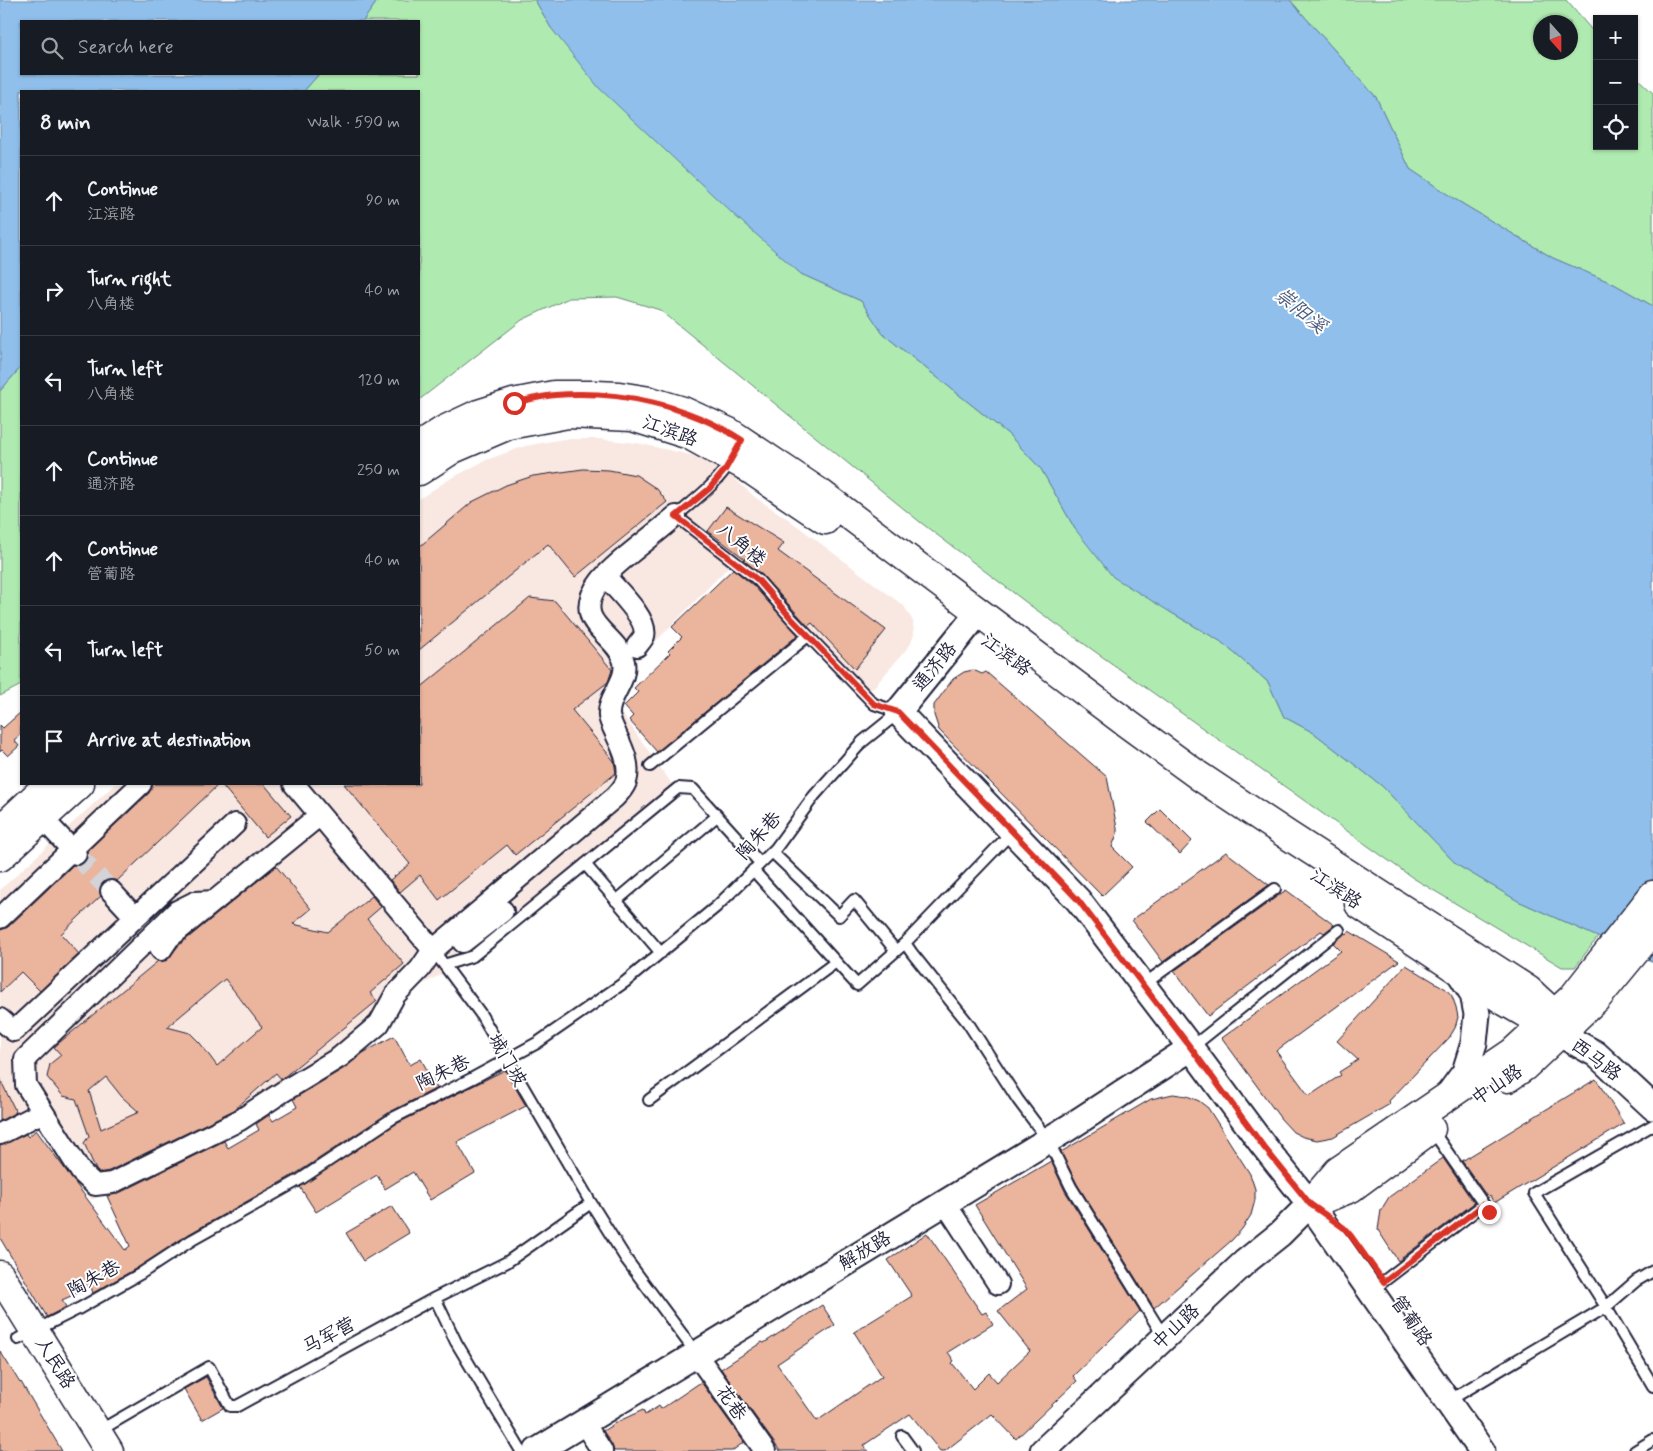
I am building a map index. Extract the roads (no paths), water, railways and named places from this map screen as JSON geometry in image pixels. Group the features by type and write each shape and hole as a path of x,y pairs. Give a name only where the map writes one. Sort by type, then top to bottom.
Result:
{"main road":[{"name":"江滨路","path":"420,445 444,430 478,414 514,403 554,395 619,396 683,411 730,432 737,449"},
{"name":"江滨路","path":"420,470 453,449 509,425 568,414 632,417 737,449 820,493 1102,728 1281,852 1506,1002 1557,1024"},
{"name":"江滨路","path":"973,619 1124,722 1199,776 1528,990 1557,1024"},
{"path":"0,830 48,785"},
{"path":"0,857 79,785"},
{"path":"1590,992 1653,895"},
{"path":"1590,992 1653,930"},
{"name":"中山路","path":"1310,1204 1351,1188 1432,1129 1524,1067 1557,1024 1573,997 1590,992"},
{"name":"中山路","path":"1310,1204 1338,1171 1557,1024"},
{"name":"人民路","path":"0,1275 5,1305 27,1335 98,1445"}],"street":[{"path":"439,958 615,797 626,782 628,765 626,756 609,718 611,699 623,675 624,660 614,644 592,617 589,607 594,591 608,571 676,516"},
{"path":"605,576 635,611 644,626 644,636 638,646"},
{"name":"通济路","path":"898,712 973,619"},
{"path":"898,712 1078,900 1263,1146 1310,1204"},
{"path":"0,918 74,852 140,785"},
{"name":"城门坡","path":"295,785 439,958"},
{"path":"161,950 169,938 320,816"},
{"path":"42,818 74,852"},
{"path":"0,1019 14,1032 235,824"},
{"path":"110,891 135,917"},
{"path":"215,901 195,902 177,911 25,1059 26,1085 81,1172 95,1185 112,1183 240,1120 340,1057 379,1024 395,995 420,969 454,949 503,911"},
{"path":"1446,1097 1465,1072 1474,1043 1477,1014 1473,994 1458,970"},
{"name":"西马路","path":"1557,1024 1604,1041 1653,1088"},
{"name":"西马路","path":"1557,1024 1596,1054 1653,1107"},
{"name":"解放路","path":"537,1451 1048,1140 1191,1048"},
{"path":"0,1134 43,1112"},
{"path":"944,1203 998,1284"},
{"name":"管葡路","path":"1310,1204 1344,1228 1351,1236 1377,1286 1454,1397 1500,1451"},
{"name":"中山路","path":"1042,1451 1245,1262 1280,1234 1310,1204"},
{"name":"花巷","path":"696,1354 765,1451"},
{"name":"管葡路","path":"1454,1397 1482,1451"},
{"path":"584,1423 602,1451"}],"lane":[{"path":"676,516 709,489 725,470 737,449"},
{"name":"八角楼","path":"676,516 758,580 808,636 874,704 898,712"},
{"path":"650,766 808,636"},
{"name":"陶朱巷","path":"27,1335 140,1274 192,1240 301,1179 393,1118 473,1078 545,1038 625,982 716,907 772,852 814,796 862,742 898,712"},
{"path":"439,958 473,956 678,788 694,789 756,867 857,985 905,943 1012,831"},
{"path":"616,901 717,816"},
{"path":"772,852 839,916 854,900 896,951"},
{"path":"585,864 661,953"},
{"path":"1143,985 1275,888"},
{"path":"1191,1048 1339,930"},
{"path":"905,943 968,1023 1018,1100 1048,1140 1071,1187 1164,1338"},
{"name":"城门坡","path":"439,958 480,1013 591,1203 626,1259 696,1354"},
{"path":"649,1100 836,962"},
{"path":"1653,1125 1534,1193 1653,1386"},
{"path":"1377,1286 1486,1208 1432,1129"},
{"name":"马军营","path":"98,1445 209,1367 230,1406 237,1406 435,1298 507,1262 591,1203"},
{"path":"1454,1397 1606,1307 1636,1282 1653,1271"},
{"path":"435,1298 456,1342 521,1451"},
{"path":"902,1436 913,1451"},
{"path":"1635,1451 1653,1440"}],"water":[{"path":"0,0 378,0 364,20 20,20 20,75 318,75 305,90 20,90 20,368 0,391"},
{"name":"崇阳溪","path":"535,0 1290,0 1376,97 1410,169 1453,198 1553,258 1614,284 1653,306 1653,962 1518,901 1457,865 1382,786 1314,733 1284,717 1268,682 1220,641 1113,577 1075,529 1041,469 1008,434 883,334 861,301 801,274 733,214 599,88 551,28"}],"tunnel":[{"path":"76,854 111,891"}]}
